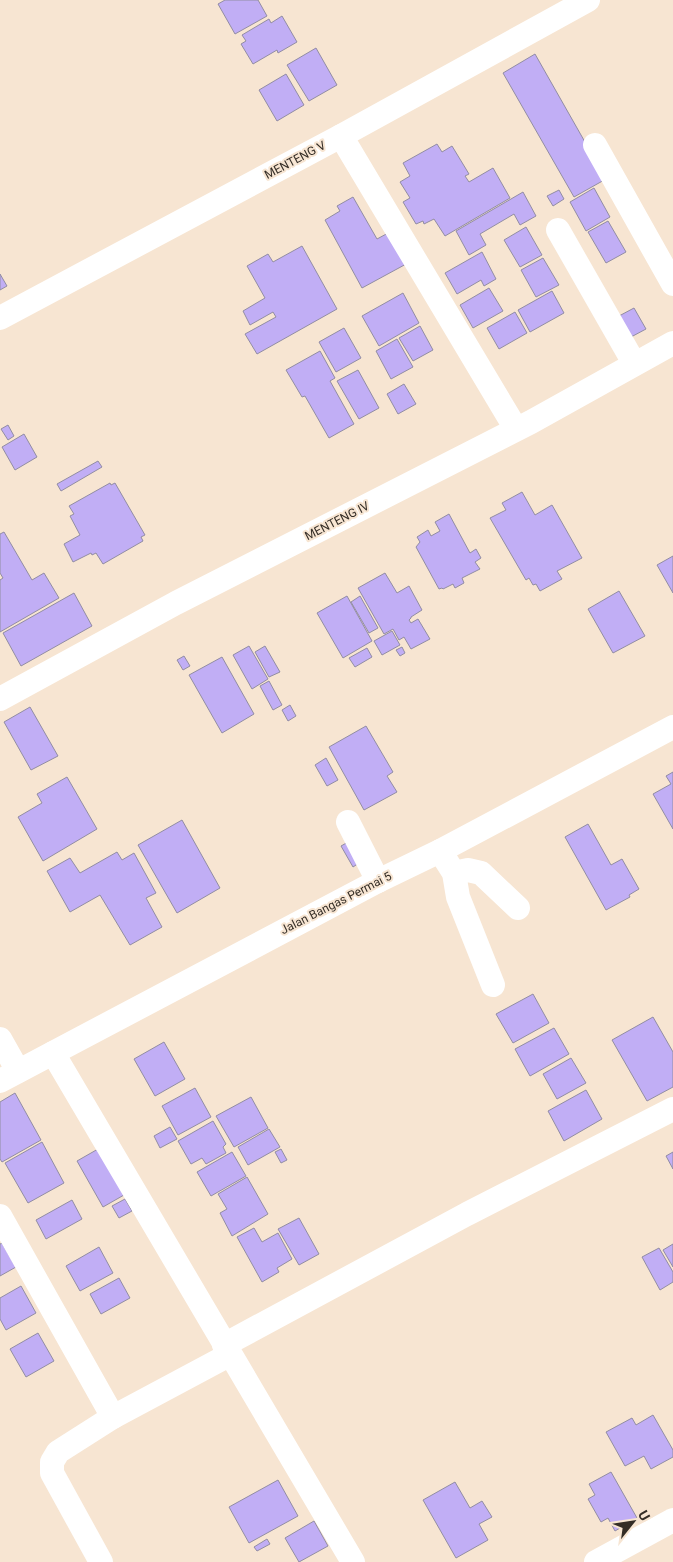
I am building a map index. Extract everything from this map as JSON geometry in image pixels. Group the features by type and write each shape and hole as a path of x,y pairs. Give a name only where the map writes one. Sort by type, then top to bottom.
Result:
{"street":[{"name":"MENTENG V","path":"0,318 341,136 588,0"},
{"path":"341,136 516,430"},
{"path":"595,145 673,284"},
{"path":"558,230 634,363"},
{"name":"MENTENG IV","path":"0,699 176,604 516,430 673,343"},
{"name":"Jalan Bangas Permai 5","path":"9,1076 673,727"},
{"path":"348,822 378,881"},
{"path":"440,851 454,872 458,897 493,985"},
{"path":"454,872 468,870 481,873 518,908"},
{"path":"0,1039 9,1076"},
{"path":"53,1053 353,1562"},
{"path":"102,1562 52,1473 52,1462 58,1452 113,1417 227,1350 458,1219 673,1109"},
{"path":"0,1216 113,1417"},
{"path":"596,1562 673,1520"}],"building":[{"path":"225,0 258,0 267,16 235,34 218,4"},
{"path":"282,16 297,42 278,53 277,50 253,64 241,44 246,41 242,35 269,19 271,23"},
{"path":"316,48 337,85 309,101 287,65"},
{"path":"535,54 606,179 574,197 503,73"},
{"path":"286,74 304,105 277,121 259,90"},
{"path":"437,144 442,152 452,146 469,174 465,176 469,182 493,168 510,198 445,236 434,219 424,224 423,221 416,224 403,202 410,198 400,182 410,176 403,163"},
{"path":"594,188 610,217 586,231 570,202"},
{"path":"559,190 564,199 553,206 547,196"},
{"path":"523,192 536,216 520,225 514,214 480,234 486,245 469,255 456,231"},
{"path":"353,197 377,239 390,232 408,263 362,288 325,220 340,211 337,206"},
{"path":"608,221 626,252 606,263 588,232"},
{"path":"526,227 542,255 520,267 504,240"},
{"path":"302,246 337,309 257,354 245,334 276,317 273,312 250,325 243,311 265,298 247,266 268,254 273,262"},
{"path":"482,252 496,279 484,286 481,280 457,294 445,273"},
{"path":"543,258 559,285 536,297 521,270"},
{"path":"0,274 7,286 0,290"},
{"path":"489,288 503,311 473,328 460,305"},
{"path":"552,291 564,313 530,332 518,310"},
{"path":"403,293 419,323 379,346 362,316"},
{"path":"634,308 646,329 631,337 619,316"},
{"path":"515,312 527,333 499,349 487,328"},
{"path":"420,326 433,350 413,361 399,338"},
{"path":"344,328 361,358 336,372 319,342"},
{"path":"397,339 413,367 391,379 376,351"},
{"path":"320,351 335,378 330,381 354,424 329,438 305,396 302,397 286,370"},
{"path":"358,370 379,408 359,419 337,381"},
{"path":"404,384 416,404 398,414 387,394"},
{"path":"8,425 14,436 8,440 1,429"},
{"path":"24,434 37,457 15,470 2,447"},
{"path":"98,461 102,467 61,491 57,484"},
{"path":"110,483 111,485 115,483 145,535 141,537 143,541 103,564 96,553 92,555 91,553 73,562 64,544 80,535 70,516 74,514 69,506"},
{"path":"522,492 535,515 552,505 582,558 557,571 562,579 540,591 529,578 526,580 490,518 506,510 502,503"},
{"path":"449,514 470,553 476,549 481,558 475,562 480,569 462,578 464,583 455,588 453,584 439,589 416,547 420,542 417,537 428,530 431,536 440,531 435,522"},
{"path":"4,532 32,580 44,573 59,598 0,632 0,580 3,578 0,573 0,534"},
{"path":"673,556 673,593 657,565"},
{"path":"385,573 397,593 409,586 422,610 409,620 411,623 418,619 430,639 411,649 404,637 399,640 393,629 384,634 358,588"},
{"path":"619,591 645,636 613,653 588,609"},
{"path":"74,593 92,626 21,666 3,633"},
{"path":"347,596 372,641 343,658 317,613"},
{"path":"360,596 378,628 369,633 351,602"},
{"path":"392,631 400,645 382,655 374,641"},
{"path":"249,646 268,679 252,689 233,655"},
{"path":"265,646 280,672 269,677 255,652"},
{"path":"402,647 405,653 400,656 396,650"},
{"path":"367,648 372,657 355,667 349,658"},
{"path":"184,656 190,666 183,670 177,660"},
{"path":"222,657 254,714 222,733 189,675"},
{"path":"269,681 282,705 273,710 260,686"},
{"path":"290,705 296,716 288,721 282,710"},
{"path":"30,707 58,756 31,770 4,722"},
{"path":"366,726 393,772 387,776 397,792 364,810 329,747"},
{"path":"326,758 338,780 327,786 315,765"},
{"path":"673,772 673,829 653,794 671,784 666,776"},
{"path":"67,777 97,829 43,861 18,817 42,803 37,794"},
{"path":"182,820 220,888 177,913 138,845"},
{"path":"588,824 611,865 622,859 639,889 629,895 630,897 606,910 565,837"},
{"path":"350,841 362,861 353,867 341,846"},
{"path":"117,852 122,860 134,853 156,893 146,898 162,927 130,945 100,895 70,912 47,871 70,858 80,873"},
{"path":"533,994 549,1023 513,1043 496,1014"},
{"path":"653,1017 673,1052 673,1087 647,1101 612,1040"},
{"path":"554,1028 569,1054 530,1076 515,1049"},
{"path":"164,1042 185,1079 155,1096 134,1059"},
{"path":"571,1058 586,1083 557,1099 543,1074"},
{"path":"195,1088 211,1117 178,1135 162,1106"},
{"path":"586,1090 602,1119 564,1141 548,1111"},
{"path":"15,1093 41,1140 2,1162 0,1159 0,1102"},
{"path":"251,1097 268,1128 234,1147 216,1116"},
{"path":"213,1121 226,1144 223,1147 226,1153 206,1164 202,1158 191,1164 178,1141"},
{"path":"170,1127 177,1139 160,1148 154,1136"},
{"path":"269,1129 280,1147 248,1165 238,1147"},
{"path":"42,1142 64,1183 28,1203 5,1163"},
{"path":"98,1149 124,1195 103,1207 77,1161"},
{"path":"281,1149 287,1160 281,1163 275,1152"},
{"path":"232,1152 246,1176 211,1196 197,1172"},
{"path":"673,1152 673,1169 666,1156"},
{"path":"247,1177 268,1214 232,1236 220,1213 227,1209 218,1194"},
{"path":"125,1199 132,1211 119,1218 112,1206"},
{"path":"72,1200 82,1219 46,1239 36,1220"},
{"path":"299,1218 319,1254 299,1265 278,1229"},
{"path":"254,1228 262,1242 278,1233 292,1259 277,1268 279,1272 262,1282 237,1237"},
{"path":"2,1243 16,1267 0,1276 0,1244"},
{"path":"673,1244 673,1267 663,1250"},
{"path":"99,1247 113,1273 80,1291 66,1266"},
{"path":"659,1248 673,1272 673,1282 660,1290 642,1257"},
{"path":"119,1278 130,1298 101,1314 90,1294"},
{"path":"21,1286 36,1313 6,1330 0,1319 0,1298"},
{"path":"38,1333 54,1361 26,1377 10,1349"},
{"path":"653,1415 673,1450 673,1457 651,1469 644,1456 625,1466 606,1432 632,1418 636,1425"},
{"path":"611,1472 637,1518 615,1531 608,1518 601,1522 588,1499 595,1495 589,1484"},
{"path":"278,1480 298,1516 249,1543 229,1507"},
{"path":"455,1482 470,1508 482,1501 492,1517 479,1524 488,1540 456,1558 423,1500"},
{"path":"314,1521 328,1546 299,1562 285,1538"},
{"path":"267,1539 270,1544 257,1551 254,1547"}]}
